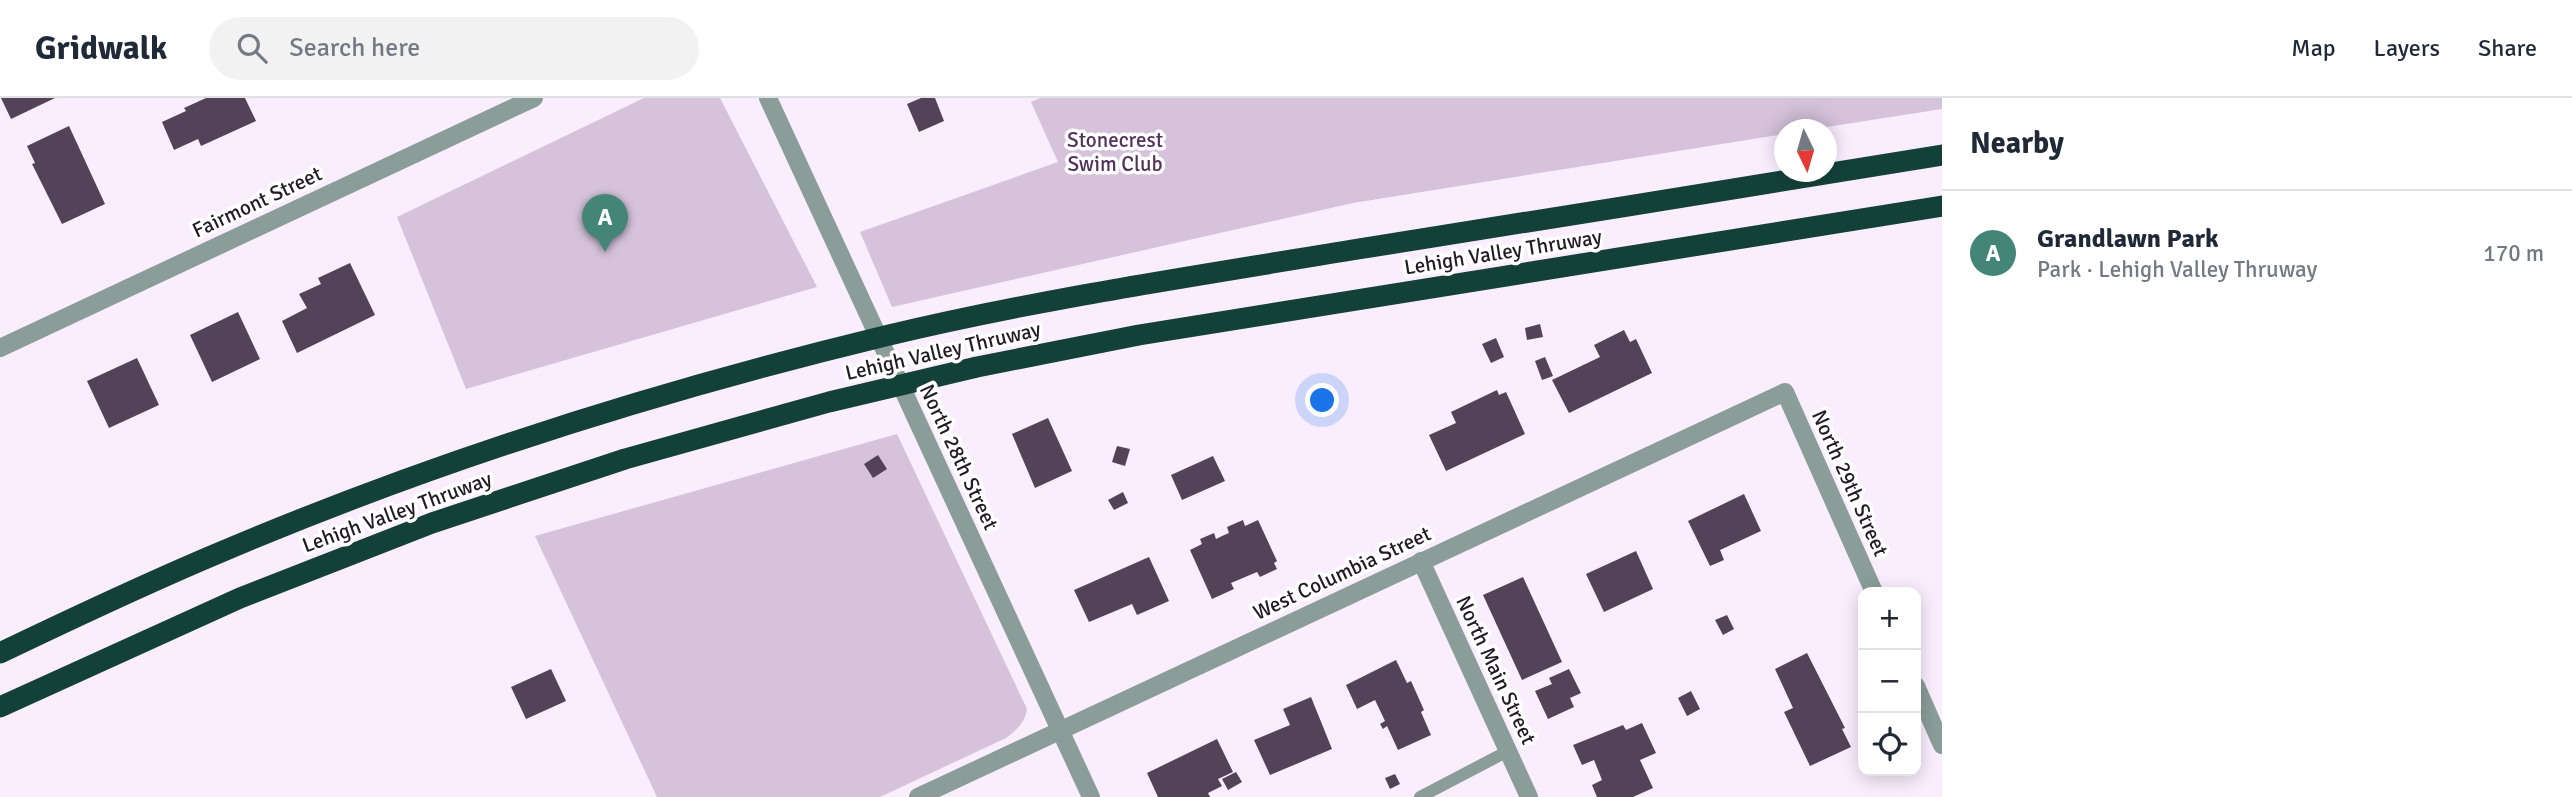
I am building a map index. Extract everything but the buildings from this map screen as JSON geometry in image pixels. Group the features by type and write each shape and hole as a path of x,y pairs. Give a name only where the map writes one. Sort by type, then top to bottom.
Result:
{"highway":[{"path":"1880,165 1942,142"},
{"name":"Lehigh Valley Thruway","path":"0,653 221,552 415,476 610,411 808,356 955,320 1131,286 1942,155"},
{"name":"Lehigh Valley Thruway","path":"0,707 240,598 432,523 625,459 829,402 977,366 1153,333 1942,206"}],"street":[{"name":"Fairmont Street","path":"1,344 534,98"},
{"name":"North 28th Street","path":"768,98 1091,797"},
{"name":"West Columbia Street","path":"918,797 1785,392"},
{"name":"North 29th Street","path":"1785,392 1872,587"},
{"name":"North Main Street","path":"1421,561 1529,797"},
{"path":"1921,697 1942,745"}],"lane":[{"path":"1419,797 1508,751"}],"green space":[{"path":"644,98 720,98 817,287 466,389 397,217"},
{"name":"Stonecrest Swim Club","path":"1040,98 1942,98 1942,109 1837,125 1837,119 1774,119 1774,136 1353,203 892,307 860,232 1058,162 1031,102"},
{"path":"897,434 1027,709 1022,722 1006,738 880,797 657,797 535,536"}],"place":[{"name":"Grandlawn Park","path":"605,252"}]}
